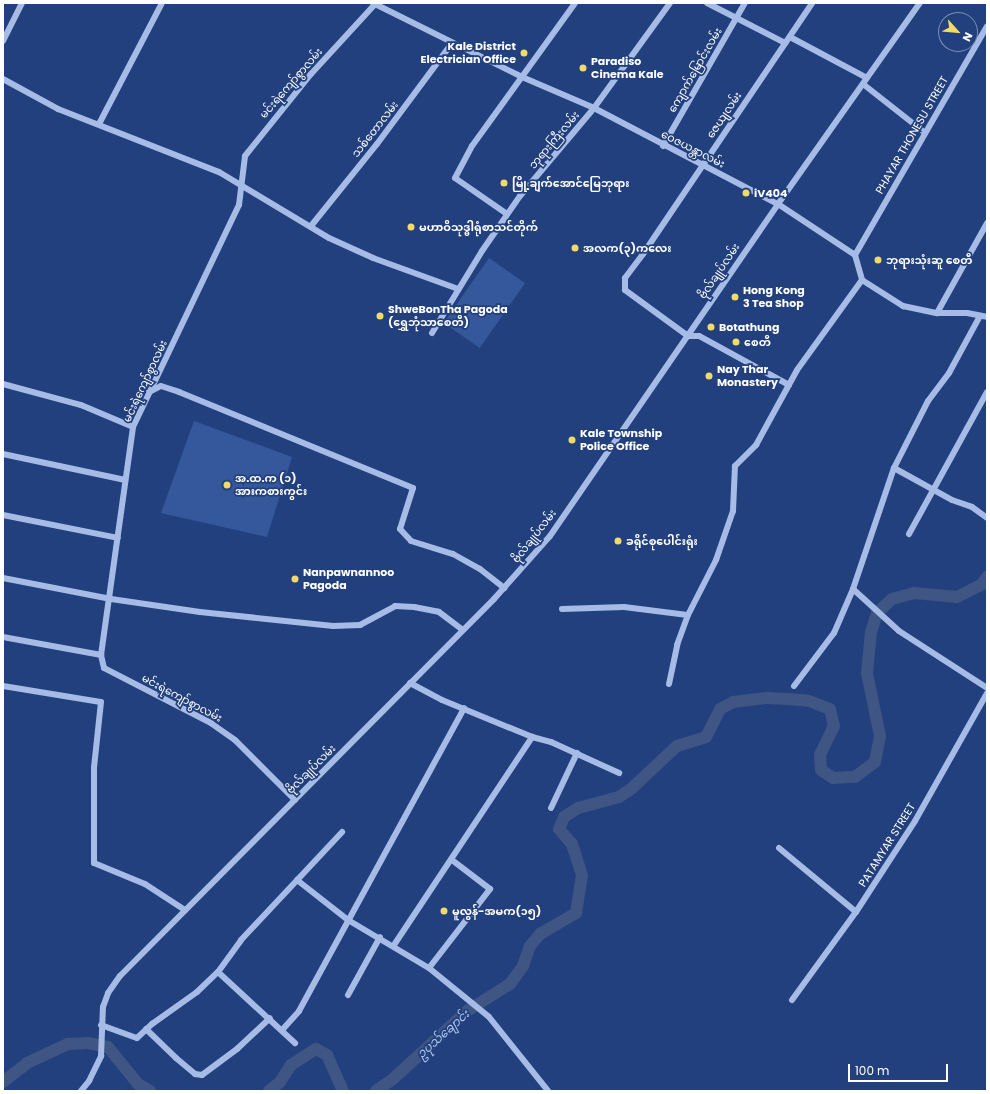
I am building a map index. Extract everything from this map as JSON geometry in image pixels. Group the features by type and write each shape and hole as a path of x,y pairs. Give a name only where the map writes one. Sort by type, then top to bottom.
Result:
{"street":[{"path":"3,41 22,3"},
{"path":"99,124 162,3"},
{"name":"ဝေဇယန္တာလမ်း","path":"375,3 522,77 594,108 663,146 778,204 855,255"},
{"name":"မင်းရဲကျော်စွာလမ်း","path":"295,800 235,740 211,723 104,668 101,655 111,599 125,480 133,427 239,205 243,185 241,174 245,156 311,74 375,3"},
{"path":"507,214 455,178 472,146 575,3"},
{"name":"ဘုရားကြီးလမ်း","path":"432,333 458,289 507,214 594,108 670,3"},
{"path":"707,3 785,44"},
{"name":"ကျောက်မြောင်းလမ်း","path":"663,146 745,3"},
{"name":"ဇေယျလမ်း","path":"688,336 625,290 625,278 812,3"},
{"name":"ဗိုလ်ချုပ်လမ်း","path":"80,1091 89,1081 101,1056 101,1025 103,1007 112,988 130,965 504,588 550,536 778,204 920,3"},
{"name":"PHAYAR THONESU STREET","path":"855,255 924,132 987,26"},
{"path":"790,37 865,81 924,132"},
{"name":"သစ်တောလမ်း","path":"311,226 377,144 452,43"},
{"path":"3,79 58,109 219,172 311,226 373,258 458,289"},
{"path":"937,313 987,222"},
{"path":"855,255 862,280 903,306 937,313 967,312 987,317"},
{"path":"669,684 677,645 688,615 716,560 733,511 736,466 756,445 789,385 862,280"},
{"path":"794,686 834,633 853,589 894,468 928,401 949,373 980,316"},
{"path":"688,336 699,336 789,385"},
{"path":"3,384 81,405 133,427"},
{"path":"149,392 161,386 179,392 407,484 413,488 400,529 411,541 453,554 480,569 504,588"},
{"path":"909,534 987,392"},
{"path":"3,454 125,480"},
{"path":"894,468 935,488 952,500 972,507 987,518"},
{"path":"3,515 118,538"},
{"path":"3,578 111,599 200,612 333,626 360,625 395,606 414,607 439,612 463,630"},
{"path":"853,589 898,631 987,688"},
{"path":"562,609 624,607 688,615"},
{"path":"3,637 101,655"},
{"path":"410,683 532,738 577,753 619,773"},
{"path":"3,686 101,702 94,768 94,863 145,884 185,910"},
{"name":"PATAMYAR STREET","path":"792,1000 856,912 915,821 987,693"},
{"path":"283,1029 299,1011 464,708"},
{"path":"394,945 532,738"},
{"path":"551,808 577,753"},
{"path":"101,1025 137,1038 146,1029 197,992 218,972 241,940 342,832"},
{"path":"779,848 856,912"},
{"path":"429,968 490,889 452,860"},
{"path":"297,880 348,920 394,945 429,968 490,1018 548,1091"},
{"path":"348,995 380,937"},
{"path":"218,972 283,1029 295,1043"},
{"path":"146,1029 176,1058 196,1074 202,1075 237,1049 270,1018"}],"shaded area":[{"path":"489,258 525,283 480,348 444,323"},
{"name":"အ.ထ.က (၁) အားကစားကွင်း","path":"194,421 292,457 267,537 161,513"}],"waterway":[{"name":"ဥပုသ်ချောင်း","path":"376,1091 393,1079 467,1011 510,984 523,966 530,946 540,934 576,913 582,875 572,844 559,829 564,817 578,808 619,797 631,789 677,746 706,737 720,709 733,702 768,698 788,699 809,701 830,709 834,726 820,755 821,770 833,778 855,777 875,762 880,736 867,673 871,632 877,613 892,599 914,593 957,597 982,584 987,577"},
{"name":"ဥပုသ်ချောင်း","path":"3,1082 27,1063 68,1044 88,1043 108,1047 138,1084 150,1091"},
{"name":"ဥပုသ်ချောင်း","path":"269,1091 280,1082 291,1065 316,1049 327,1055 343,1091"}],"place":[{"name":"Kale District Electrician Office","path":"524,53"},
{"name":"Paradiso Cinema Kale","path":"583,68"},
{"name":"မြို့ချက်အောင်မြေဘုရား","path":"504,183"},
{"name":"iV404","path":"746,193"},
{"name":"မဟာဝိသုဒ္ဓါရုံစာသင်တိုက်","path":"411,227"},
{"name":"အလက(၃)ကလေး","path":"575,248"},
{"name":"ဘုရားသုံးဆူ စေတီ","path":"878,260"},
{"name":"Hong Kong 3 Tea Shop","path":"735,297"},
{"name":"ShweBonTha Pagoda (ရွှေဘုံသာစေတီ)","path":"380,316"},
{"name":"Botathung","path":"711,327"},
{"name":"စေတီ","path":"736,342"},
{"name":"Nay Thar Monastery","path":"709,376"},
{"name":"Kale Township Police Office","path":"572,440"},
{"name":"အ.ထ.က (၁) အားကစားကွင်း","path":"227,485"},
{"name":"ခရိုင်စုပေါင်းရုံး","path":"618,541"},
{"name":"Nanpawnannoo Pagoda","path":"295,579"},
{"name":"မူလွန်-အမက(၁၅)","path":"444,911"}]}
